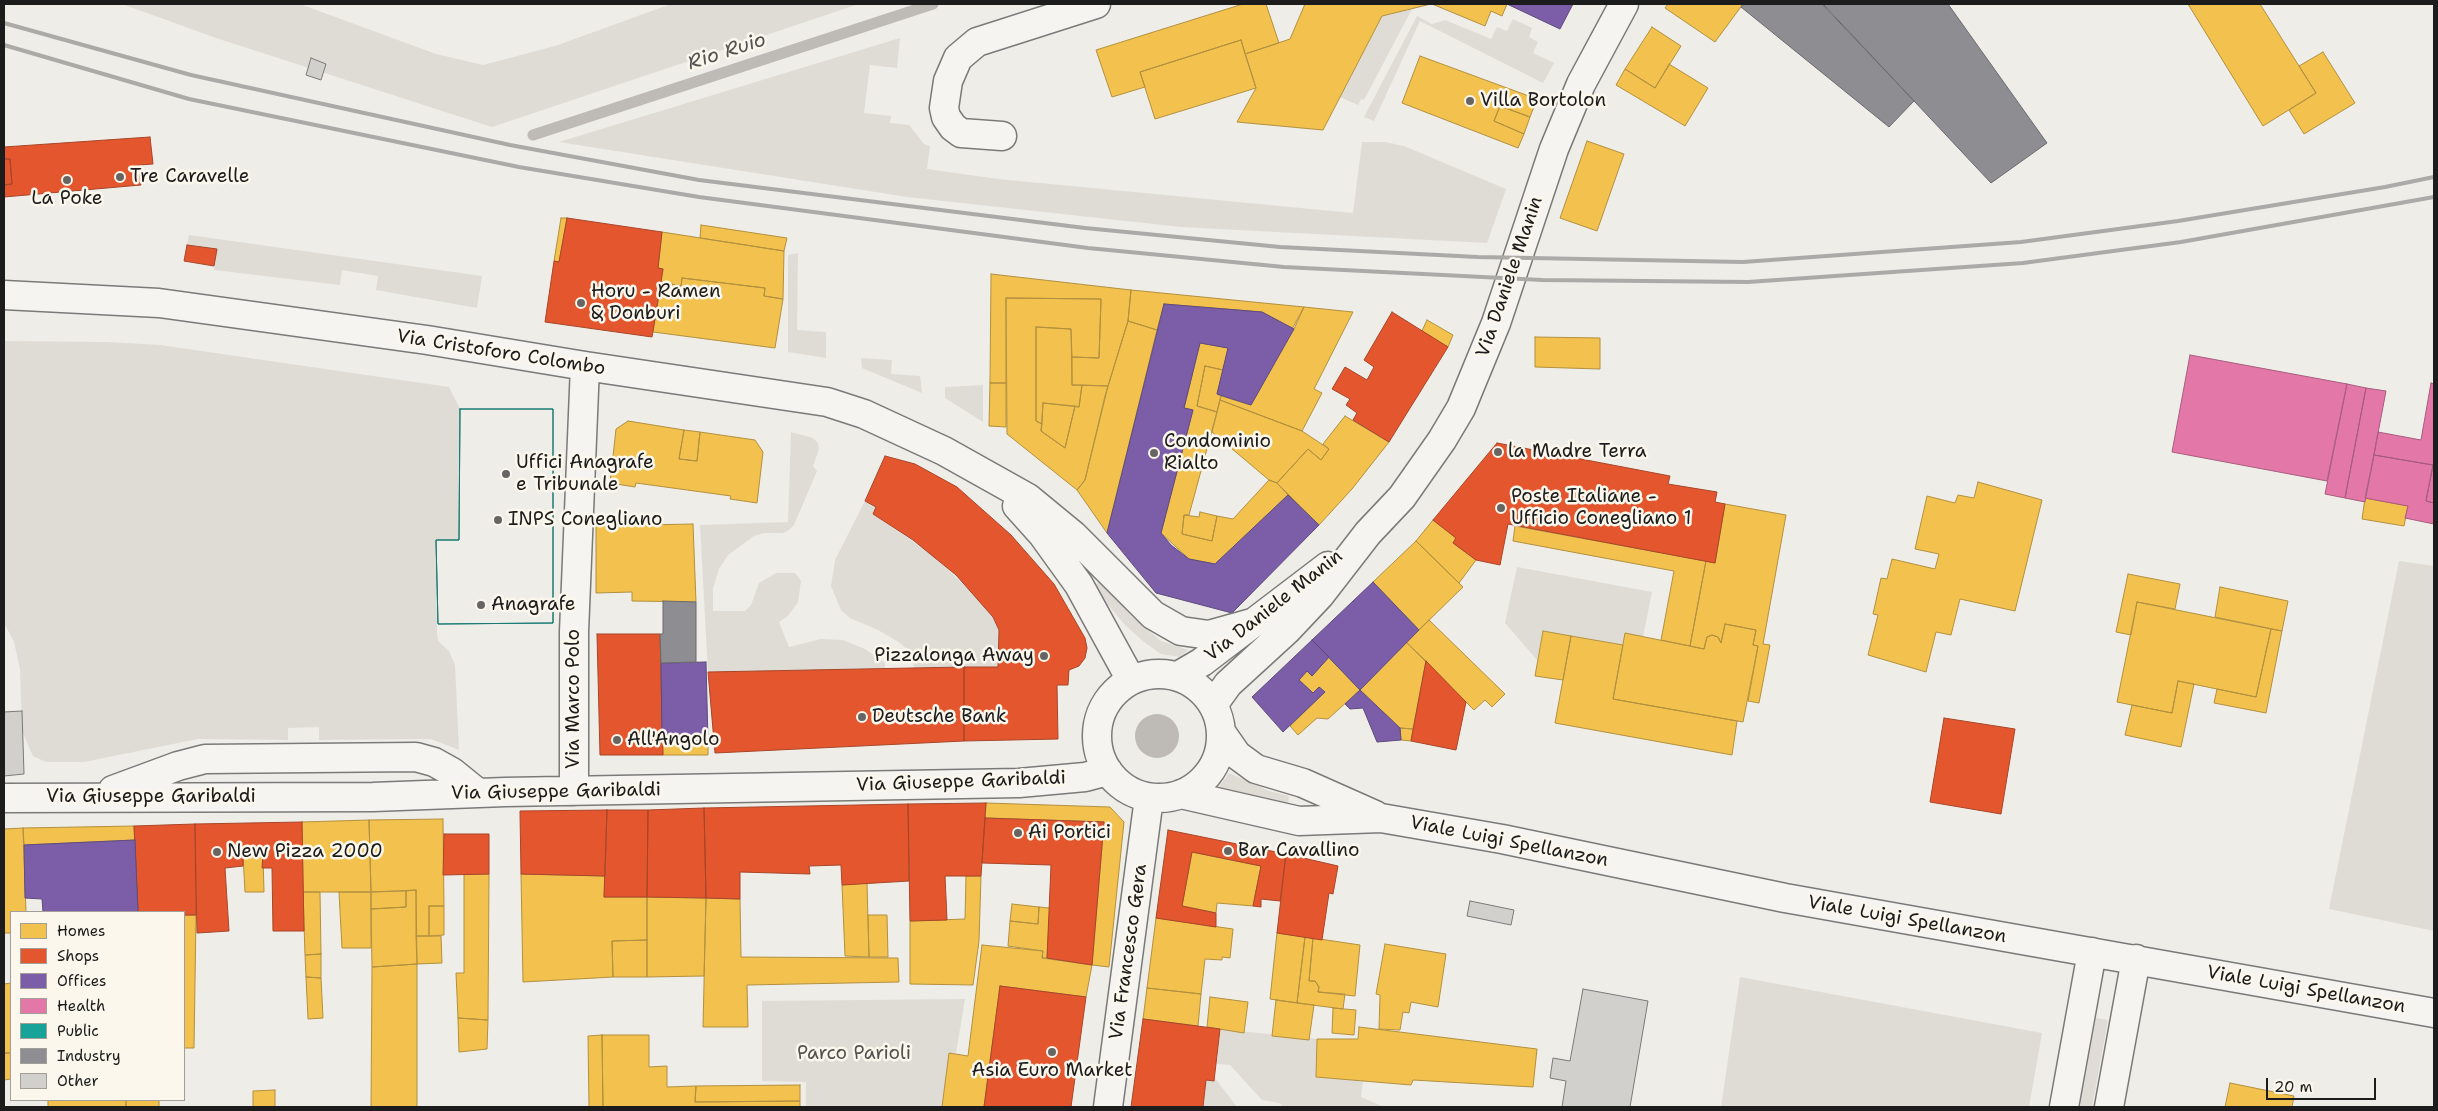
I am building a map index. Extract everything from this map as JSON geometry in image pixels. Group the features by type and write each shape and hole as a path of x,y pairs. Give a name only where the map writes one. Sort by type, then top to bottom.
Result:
{"street":[{"path":"1002,136 960,133 946,117 944,108 948,81 958,58 978,42 1096,4"},
{"name":"Via Daniele Manin","path":"1213,705 1228,684 1286,630 1320,595 1368,533 1402,497 1461,408 1496,323 1554,149 1577,92 1624,4"},
{"name":"Via Cristoforo Colombo","path":"4,295 159,304 427,340 827,402 902,431 944,451 1028,498 1073,535 1153,615 1174,627 1182,631 1209,635 1252,623"},
{"name":"Via Marco Polo","path":"574,791 574,632 585,366"},
{"name":"Via Cristoforo Colombo","path":"982,473 1024,513 1079,585 1131,680"},
{"name":"Via Daniele Manin","path":"1178,676 1202,662 1306,584 1368,533"},
{"path":"1162,673 1178,676 1192,682 1213,705 1221,732 1220,748 1215,763 1195,787 1181,794 1166,798 1150,798 1126,789 1108,771 1098,750 1097,726 1105,704 1117,690 1131,680 1146,675 1162,673"},
{"name":"Viale Luigi Spellanzon","path":"1221,732 1237,755 1256,769 1303,783 1381,818"},
{"path":"95,797 178,766 205,759 416,757 434,762 452,772 478,793"},
{"name":"Via Giuseppe Garibaldi","path":"4,798 373,797 478,793 1019,783 1085,777 1108,771"},
{"name":"Viale Luigi Spellanzon","path":"1181,794 1299,821 1381,818 1502,839 1785,898 2434,1013"},
{"name":"Via Francesco Gera","path":"1108,1107 1150,798"},
{"path":"2064,1107 2092,952"},
{"path":"2110,1107 2136,959"}],"green space":[{"path":"122,4 300,4 436,54 483,65 555,46 671,4 859,4 492,127 216,38"},
{"path":"1412,9 1364,100 1361,99 1358,105 1340,97 1382,16"},
{"path":"1417,16 1432,24 1445,20 1491,39 1497,27 1507,31 1513,19 1532,28 1529,37 1538,42 1533,53 1554,63 1543,83 1420,21 1374,121 1364,117"},
{"path":"900,38 897,68 870,65 864,113 891,116 890,123 909,125 924,144 930,146 927,169 998,179 1353,213 1362,142 1385,142 1404,146 1506,189 1487,243 1181,227 907,197 559,142"},
{"path":"189,235 482,276 477,308 376,290 378,276 342,270 340,285 214,270 216,249 187,245"},
{"path":"798,253 797,330 826,332 826,358 788,352 788,255"},
{"path":"4,341 107,342 160,345 449,387 460,409 459,540 436,540 437,633 438,641 449,651 455,665 459,750 431,739 319,740 319,727 288,728 288,740 198,739 84,762 46,762 33,756 22,731 20,669 14,642 4,623"},
{"path":"861,358 892,360 891,374 920,376 922,393 862,368"},
{"path":"983,385 983,422 945,398 945,387"},
{"path":"791,432 813,438 818,443 819,449 813,466 817,471 794,525 783,533 764,533 754,536 728,555 719,569 713,588 713,611 745,611 751,605 759,583 776,573 795,573 801,581 798,602 788,616 779,622 789,647 821,639 843,640 865,649 885,663 885,669 708,672 700,525 788,522"},
{"path":"865,501 876,507 873,514 934,556 975,596 993,617 999,630 998,667 914,668 912,653 897,641 878,630 850,618 841,610 831,586 835,560"},
{"path":"2399,561 2434,566 2434,931 2329,909"},
{"path":"1517,567 1652,592 1643,637 1623,645 1543,631 1537,660 1505,623"},
{"path":"1101,580 1131,616 1161,641 1188,650 1180,657 1161,654 1144,642 1125,625 1093,587"},
{"path":"1229,773 1269,791 1289,796 1288,804 1218,788"},
{"path":"1740,977 2042,1033 2029,1107 1721,1107"},
{"name":"Parco Parioli","path":"965,999 956,1053 949,1054 942,1107 806,1107 806,1082 762,1081 762,1001"},
{"path":"2096,1018 2108,1020 2092,1107 2080,1107"},
{"path":"1220,1029 1317,1039 1316,1077 1363,1081 1361,1097 1384,1107 1284,1107 1279,1103 1262,1100 1230,1065 1217,1064"},
{"path":"1215,1078 1237,1107 1203,1107 1206,1080 1214,1081"}],"shaded area":[{"path":"1157,714 1169,718 1175,724 1179,736 1175,748 1169,754 1157,758 1145,754 1139,748 1135,736 1139,724 1145,718"}],"building: Homes":[{"path":"1243,4 1266,4 1279,43 1245,54 1241,40 1140,72 1145,87 1112,97 1096,50"},
{"path":"1305,4 1431,4 1382,16 1323,130 1237,122 1256,88 1245,54 1290,39"},
{"path":"1432,4 1507,4 1502,16 1491,11 1485,26"},
{"path":"1668,4 1743,4 1715,42 1665,8"},
{"path":"2188,4 2260,4 2316,93 2263,126"},
{"path":"1652,27 1681,46 1655,88 1625,69"},
{"path":"1241,40 1256,88 1155,119 1140,72"},
{"path":"2323,52 2355,103 2304,134 2289,110 2316,93 2299,66"},
{"name":"Villa Bortolon","path":"1420,56 1537,99 1530,117 1500,106 1494,121 1524,134 1518,148 1402,103"},
{"path":"1669,64 1708,88 1685,126 1616,85 1625,69 1655,88"},
{"path":"1500,106 1530,117 1524,134 1494,121"},
{"path":"1587,141 1624,154 1597,231 1560,218"},
{"path":"561,218 567,218 559,262 554,261"},
{"path":"701,225 787,238 784,251 700,238"},
{"path":"662,232 784,251 783,299 764,296 765,288 682,278 681,286 661,282 663,269 658,268"},
{"path":"991,274 1131,290 1128,321 1108,386 1072,385 1072,357 1099,358 1101,299 1006,298 1006,383 990,383"},
{"path":"682,278 765,288 764,296 783,299 775,348 653,332 661,282 681,286"},
{"path":"1131,290 1304,307 1294,329 1262,312 1164,304 1157,330 1128,321"},
{"path":"1006,298 1101,299 1099,358 1072,357 1071,329 1036,327 1036,421 1042,424 1041,431 1065,448 1075,406 1079,407 1082,385 1108,386 1085,480 1077,490 1007,434"},
{"path":"1304,307 1353,312 1314,389 1322,393 1302,431 1220,400 1221,396 1251,405"},
{"path":"1427,320 1453,335 1448,347 1422,331"},
{"path":"1128,321 1157,330 1107,533 1077,490 1085,480 1105,396"},
{"path":"1036,327 1071,329 1072,385 1082,385 1079,407 1043,403 1042,424 1036,421"},
{"path":"1535,337 1600,338 1600,369 1535,367"},
{"path":"1200,343 1228,348 1223,370 1205,366 1197,406 1217,412 1189,515 1184,515 1182,534 1212,541 1217,516 1233,519 1269,480 1277,483 1288,495 1215,564 1189,559 1161,533 1193,410 1184,408"},
{"path":"1205,366 1223,370 1217,394 1221,396 1217,412 1197,406"},
{"path":"990,383 1006,383 1006,427 989,426"},
{"path":"1220,400 1302,431 1329,449 1321,460 1308,449 1277,483 1269,480 1212,432"},
{"path":"1043,403 1075,406 1065,448 1041,431"},
{"path":"1345,416 1389,442 1352,489 1319,525 1277,483 1308,449 1321,460 1329,449 1323,444"},
{"path":"628,421 684,430 679,459 697,461 700,432 755,440 763,452 757,503 730,499 731,496 636,483 635,487 610,483 616,429"},
{"path":"684,430 700,432 697,461 679,459"},
{"path":"1978,482 2042,500 2015,611 1960,599 1951,635 1936,632 1926,672 1868,655 1878,615 1873,614 1881,578 1887,579 1892,559 1935,569 1939,554 1915,549 1927,496 1955,503 1958,495 1974,498"},
{"path":"2365,498 2408,506 2404,526 2362,519"},
{"path":"1725,504 1786,515 1763,644 1770,645 1759,703 1748,701 1758,646 1753,645 1756,630 1725,624 1721,643 1718,637 1712,635 1707,637 1704,649 1690,646 1706,561 1715,563"},
{"path":"1200,512 1217,516 1212,541 1182,534 1184,515 1199,517"},
{"path":"1433,520 1456,538 1453,543 1476,560 1459,583 1416,541"},
{"path":"693,524 696,602 632,601 632,592 596,593 596,526"},
{"path":"1515,526 1706,561 1690,646 1661,640 1674,571 1513,541"},
{"path":"1416,541 1463,587 1419,630 1373,582"},
{"path":"2128,574 2180,584 2175,609 2137,602 2131,635 2116,632"},
{"path":"2220,587 2288,601 2282,631 2215,617"},
{"path":"2137,602 2271,629 2256,697 2178,681 2172,713 2117,702"},
{"path":"1429,620 1505,694 1492,707 1485,700 1474,710 1406,642"},
{"path":"1725,624 1756,630 1753,645 1758,646 1743,722 1613,699 1625,633 1704,649 1707,637 1712,635 1718,637 1721,643"},
{"path":"2271,629 2282,631 2266,713 2214,703 2217,689 2256,697"},
{"path":"1543,631 1571,636 1563,680 1535,676"},
{"path":"1571,636 1623,645 1613,699 1737,721 1732,755 1555,723"},
{"path":"1406,642 1426,661 1413,729 1400,728 1360,690"},
{"path":"1329,657 1360,690 1328,719 1317,718 1298,735 1290,726 1325,692 1319,687 1313,693 1299,680 1307,671 1312,676"},
{"path":"2178,681 2194,684 2181,747 2125,735 2132,705 2172,713"},
{"path":"1400,728 1413,729 1411,741 1401,740"},
{"path":"662,740 708,741 708,755 663,755"},
{"path":"986,803 1110,807 1124,822 1109,967 1092,965 1104,822 985,818"},
{"path":"443,819 444,906 429,906 429,936 416,936 416,890 371,892 369,820"},
{"path":"369,820 371,892 303,892 302,822"},
{"path":"134,826 135,840 24,845 23,828"},
{"path":"23,828 26,911 10,911 10,933 4,933 4,829"},
{"path":"1192,852 1261,866 1253,906 1217,903 1216,913 1182,906"},
{"path":"243,855 263,855 264,892 245,892"},
{"path":"464,874 489,874 488,1020 458,1018 456,973 464,973"},
{"path":"521,874 605,876 604,897 647,897 647,940 612,941 613,977 523,982"},
{"path":"966,876 981,876 979,941 973,985 910,984 910,921 965,919"},
{"path":"867,883 869,957 845,956 842,885"},
{"path":"416,890 417,964 372,967 371,909 406,907 406,891"},
{"path":"406,891 406,907 371,909 371,892"},
{"path":"303,892 320,892 321,954 305,955"},
{"path":"339,892 371,892 371,948 342,948"},
{"path":"647,897 706,898 704,976 647,977"},
{"path":"706,898 740,899 741,957 898,958 899,982 747,985 748,1027 703,1027"},
{"path":"1012,904 1039,907 1038,924 1010,921"},
{"path":"429,906 444,906 444,935 429,936"},
{"path":"1039,907 1050,908 1047,958 1042,958 1043,951 1008,946 1010,921 1038,924"},
{"path":"185,915 196,915 194,1048 185,1048"},
{"path":"868,915 887,915 888,957 869,957"},
{"path":"1156,918 1233,929 1230,958 1222,957 1222,960 1205,959 1201,994 1147,988"},
{"path":"1277,933 1305,937 1297,1003 1270,999"},
{"path":"416,936 441,936 442,963 417,964"},
{"path":"1305,937 1313,938 1309,981 1315,981 1319,987 1318,992 1345,994 1343,1009 1297,1003"},
{"path":"1313,938 1360,945 1355,996 1318,992 1319,987 1315,981 1309,981"},
{"path":"647,940 647,977 613,977 612,941"},
{"path":"1385,944 1446,954 1438,1007 1411,1002 1409,1013 1403,1012 1400,1030 1379,1029 1380,995 1376,994"},
{"path":"982,945 1043,951 1042,958 1092,965 1086,997 1000,986 984,1107 942,1107 949,1053 968,1056"},
{"path":"321,954 321,978 306,977 305,955"},
{"path":"417,964 417,1107 371,1107 372,967"},
{"path":"306,977 321,978 323,1018 308,1019"},
{"path":"10,983 10,1053 4,1053 4,984"},
{"path":"1147,988 1201,994 1198,1026 1143,1019"},
{"path":"1210,997 1248,1002 1244,1033 1207,1027"},
{"path":"1276,1000 1314,1005 1309,1040 1272,1036"},
{"path":"1333,1008 1356,1010 1354,1035 1332,1033"},
{"path":"458,1018 488,1020 487,1049 459,1052"},
{"path":"1359,1027 1537,1049 1533,1087 1413,1080 1411,1085 1316,1077 1317,1039 1358,1039"},
{"path":"602,1035 649,1035 649,1067 667,1066 667,1087 696,1086 695,1102 800,1101 800,1107 603,1107"},
{"path":"602,1035 603,1107 589,1107 588,1036"},
{"path":"4,1053 10,1053 10,1079 4,1080"},
{"path":"2230,1083 2294,1096 2292,1107 2225,1107"},
{"path":"800,1085 800,1101 695,1102 696,1086"},
{"path":"275,1090 275,1107 253,1107 253,1091"},
{"path":"48,1101 126,1101 126,1107 48,1107"},
{"path":"126,1101 159,1101 159,1107 126,1107"}],"building: Shops":[{"path":"150,137 153,164 139,165 141,185 4,197 4,185 12,184 10,159 4,159 4,147"},
{"path":"4,159 10,159 12,184 4,185"},
{"path":"567,218 662,232 658,268 663,269 652,337 545,322 554,261 559,262"},
{"path":"187,245 217,249 214,266 184,261"},
{"path":"1392,312 1448,347 1389,442 1353,420 1357,413 1346,405 1350,399 1332,389 1345,367 1367,380 1374,367 1364,360"},
{"path":"1497,443 1670,476 1668,484 1717,492 1715,502 1725,504 1715,563 1508,524 1500,565 1476,560 1453,543 1456,538 1433,520"},
{"path":"885,456 915,464 957,487 1011,535 1054,584 1085,638 1087,648 1085,658 1079,666 1069,670 1068,685 1057,685 1058,739 964,741 964,667 998,667 999,630 993,617 956,575 913,540 873,514 876,507 865,501"},
{"path":"597,634 660,634 663,755 600,755"},
{"path":"1426,661 1466,702 1456,750 1411,741"},
{"path":"964,667 964,741 715,753 708,672"},
{"path":"1944,718 2015,729 2001,814 1930,802"},
{"path":"986,803 981,876 945,876 947,920 910,921 908,804"},
{"path":"908,804 909,881 842,885 841,865 809,866 810,874 740,872 740,899 706,898 704,808"},
{"path":"704,808 706,898 647,897 648,810"},
{"path":"607,810 648,810 647,897 604,897"},
{"path":"607,810 605,876 521,874 520,811"},
{"path":"985,818 1104,822 1092,965 1047,958 1051,865 982,863"},
{"path":"302,822 304,931 273,931 272,868 262,868 263,855 243,855 243,866 225,868 229,931 197,933 195,824"},
{"path":"195,824 196,915 185,915 185,911 138,911 134,826"},
{"path":"1168,830 1286,854 1280,901 1261,899 1261,907 1253,906 1261,866 1192,852 1182,906 1216,913 1216,927 1156,918"},
{"path":"444,834 489,834 489,874 443,875"},
{"path":"1286,854 1338,866 1333,894 1329,893 1322,940 1277,933"},
{"path":"1000,986 1086,997 1071,1107 984,1107"},
{"path":"1143,1019 1220,1029 1214,1081 1206,1080 1203,1107 1131,1107"}],"building: Offices":[{"path":"1507,4 1573,4 1560,29"},
{"name":"Condominio Rialto","path":"1164,304 1262,312 1294,329 1251,405 1217,394 1228,348 1200,343 1184,408 1193,410 1161,533 1171,545 1189,559 1215,564 1288,495 1319,525 1232,613 1156,593 1107,533"},
{"path":"1373,582 1419,630 1360,690 1312,640"},
{"path":"1312,640 1329,657 1312,676 1307,671 1299,680 1313,693 1319,687 1325,692 1283,732 1252,697"},
{"path":"706,662 708,741 662,740 661,663"},
{"path":"1360,690 1400,728 1401,740 1377,742 1363,708 1350,709 1345,704"},
{"path":"135,840 138,911 43,911 42,899 25,898 24,845"}],"building: Health":[{"path":"2190,355 2347,384 2327,481 2172,452"},
{"path":"2431,383 2434,384 2434,503 2426,501 2433,465 2374,455 2378,432 2421,440"},
{"path":"2347,384 2366,388 2345,498 2325,494"},
{"path":"2366,388 2386,391 2365,502 2345,498"},
{"path":"2374,455 2433,465 2426,501 2434,503 2434,524 2405,518 2408,506 2365,498"}],"building: Public":[{"name":"Uffici Anagrafe e Tribunale","path":"460,409 553,409 553,623 438,624 436,540 459,540"},
{"name":"Uffici Anagrafe e Tribunale","path":"460,409 553,409 553,623 438,624 436,540 459,540"}],"building: Industry":[{"path":"1743,4 1822,4 1914,101 1889,127 1741,7"},
{"path":"1825,4 1948,4 2047,143 1991,183"},
{"path":"663,601 696,602 696,662 661,663 660,634 663,634"}],"building: Other":[{"path":"311,58 326,64 321,80 306,75"},
{"path":"22,711 24,774 4,776 4,712"},
{"path":"1470,901 1514,910 1511,925 1467,916"},
{"path":"1583,989 1648,1001 1630,1107 1562,1107 1566,1081 1550,1078 1553,1058 1570,1061"}],"waterway":[{"name":"Rio Ruio","path":"533,135 933,4"}],"railway":[{"path":"4,23 191,75 510,145 699,180 1085,228 1280,247 1478,257 1743,262 2021,242 2178,221 2385,187 2434,177"},
{"path":"4,45 189,99 519,167 699,197 1088,248 1284,267 1542,280 1748,282 2023,263 2181,242 2434,197"}],"place":[{"name":"Villa Bortolon","path":"1470,101"},
{"name":"Tre Caravelle","path":"120,177"},
{"name":"La Poke","path":"67,180"},
{"name":"Horu - Ramen & Donburi","path":"581,303"},
{"name":"la Madre Terra","path":"1498,452"},
{"name":"Condominio Rialto","path":"1154,453"},
{"name":"Uffici Anagrafe e Tribunale","path":"506,474"},
{"name":"Poste Italiane - Ufficio Conegliano 1","path":"1501,508"},
{"name":"INPS Conegliano","path":"498,520"},
{"name":"Anagrafe","path":"481,605"},
{"name":"Pizzalonga Away","path":"1044,656"},
{"name":"Deutsche Bank","path":"862,717"},
{"name":"All'Angolo","path":"617,740"},
{"name":"Ai Portici","path":"1018,833"},
{"name":"Bar Cavallino","path":"1228,851"},
{"name":"New Pizza 2000","path":"217,852"},
{"name":"Asia Euro Market","path":"1052,1052"}]}
